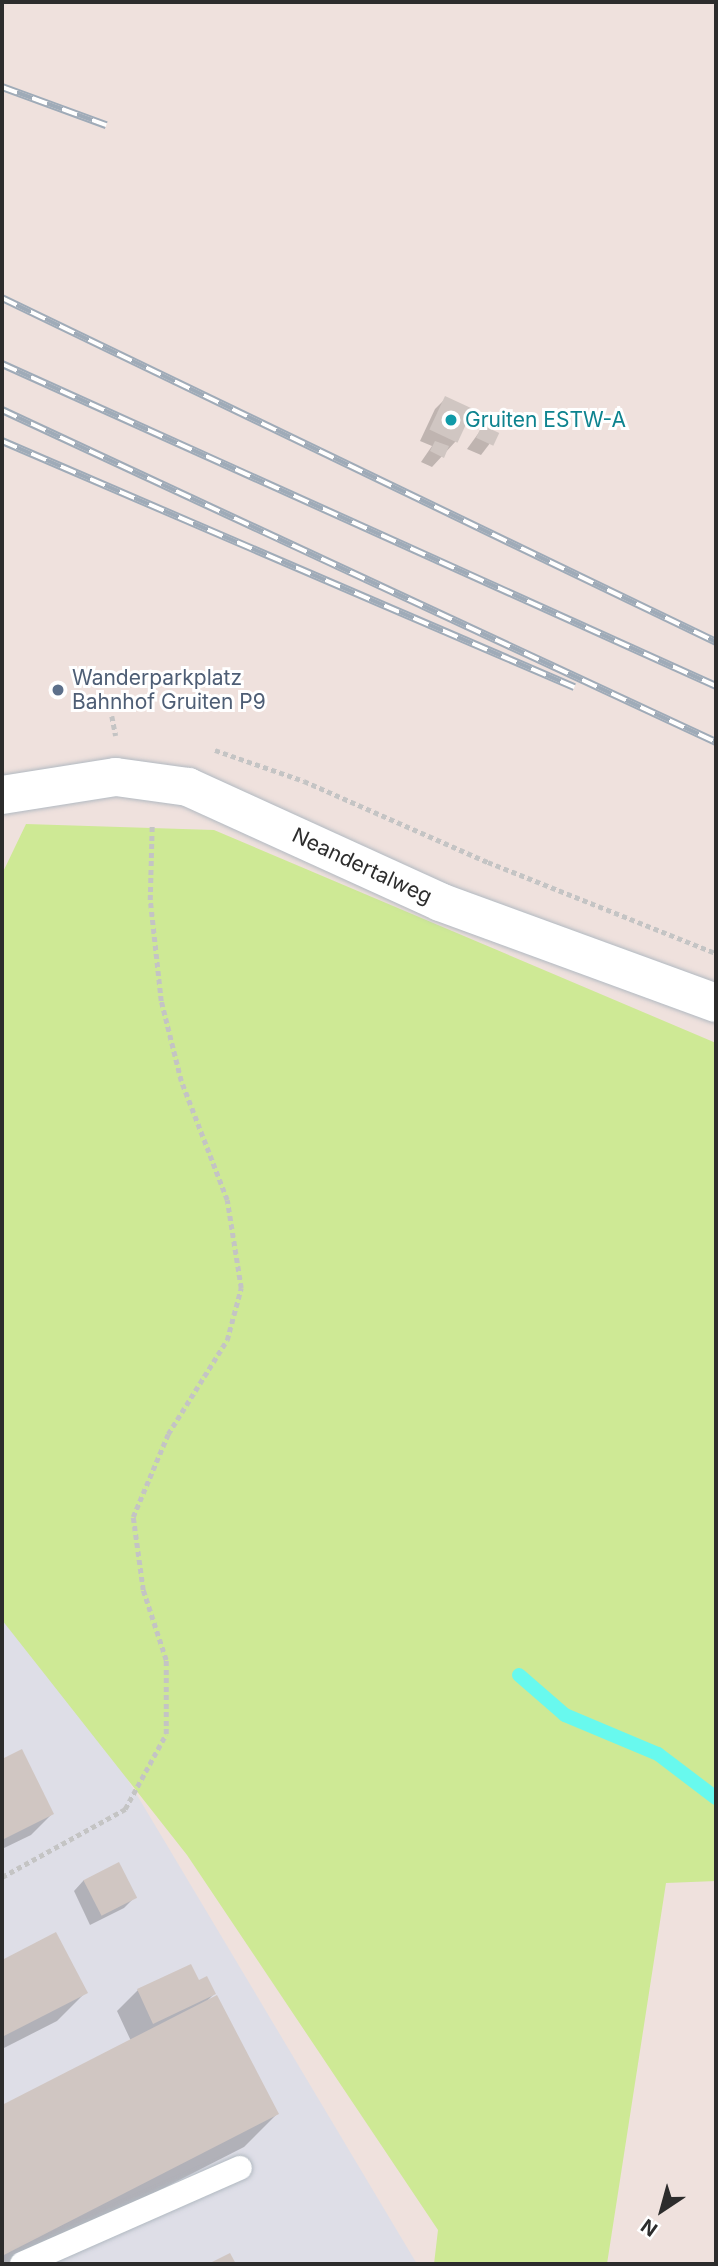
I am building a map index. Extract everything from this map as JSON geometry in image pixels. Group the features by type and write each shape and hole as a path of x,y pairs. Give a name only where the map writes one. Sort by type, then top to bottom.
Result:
{"street":[{"name":"Neandertalweg","path":"2,795 116,777 154,780 188,788 259,816 332,855 440,902 716,1003"}],"lane":[{"path":"22,2264 240,2168"}],"path":[{"path":"208,750 292,776 488,862 716,953"},
{"path":"2,1877 125,1810 166,1734 166,1660 143,1590 133,1517 169,1434 228,1340 241,1288 227,1200 181,1081 162,1001 150,900 154,780"}],"shaded area":[{"path":"2,1569 417,2264 2,2264"}],"green space":[{"path":"26,824 214,830 716,1043 716,1881 666,1883 607,2264 434,2264 438,2230 187,1855 2,1620 2,874"}],"building":[{"name":"Gruiten ESTW-A","path":"445,396 473,409 457,443 429,430"},
{"path":"482,425 499,433 493,446 476,438"},
{"path":"435,441 449,446 444,458 430,451"},
{"path":"22,1749 54,1814 2,1840 2,1759"},
{"path":"119,1862 137,1898 102,1916 83,1880"},
{"path":"56,1932 88,1993 2,2037 2,1960"},
{"path":"191,1964 199,1980 207,1976 216,1994 153,2024 137,1989"},
{"path":"217,1995 279,2114 2,2256 2,2105"},
{"path":"230,2253 236,2264 208,2264"}],"waterway":[{"path":"519,1675 565,1715 658,1754 716,1798"}],"railway":[{"path":"2,87 106,125"},
{"path":"2,298 716,642"},
{"path":"2,364 716,686"},
{"path":"2,410 716,742"},
{"path":"2,441 574,687"}],"place":[{"name":"Gruiten ESTW-A","path":"451,420"},
{"name":"Wanderparkplatz Bahnhof Gruiten P9","path":"58,690"}]}
